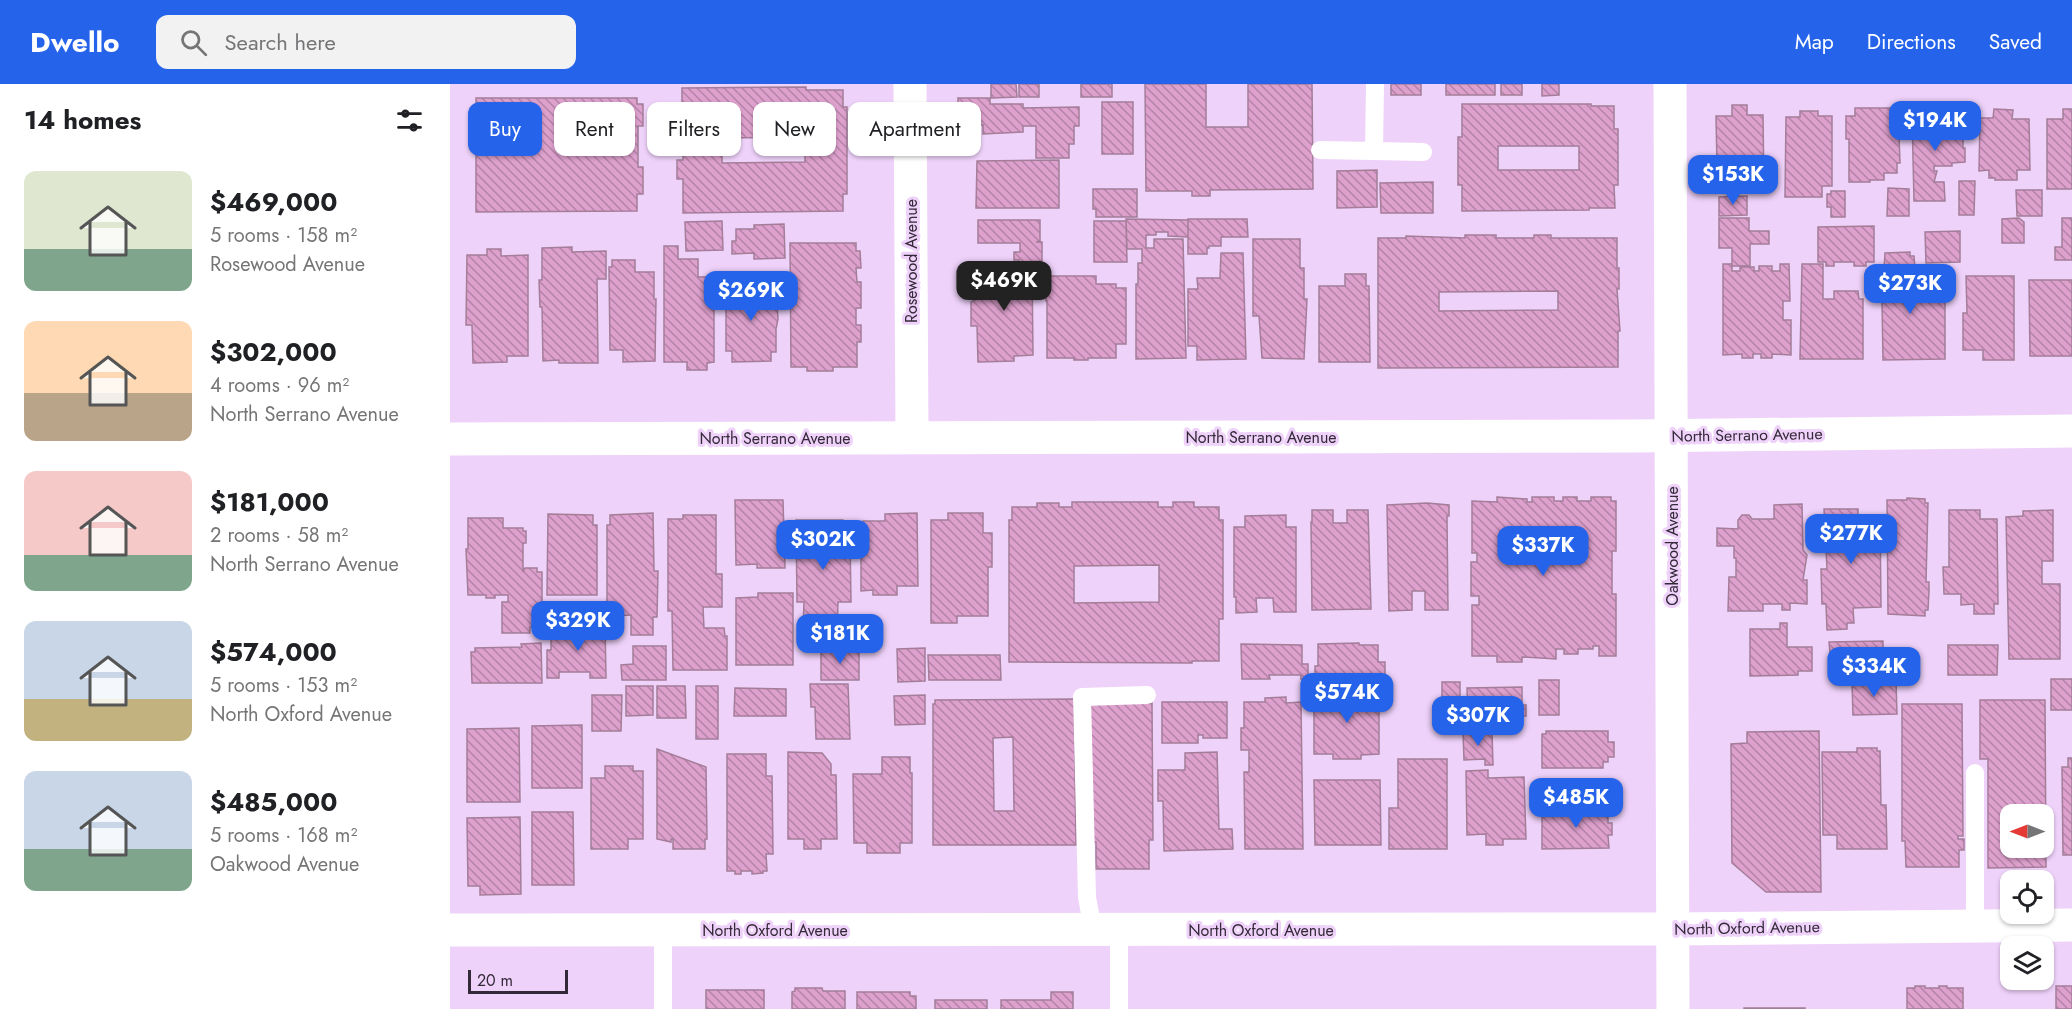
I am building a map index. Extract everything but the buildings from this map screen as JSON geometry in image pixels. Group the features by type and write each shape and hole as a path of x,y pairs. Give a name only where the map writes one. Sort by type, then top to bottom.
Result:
{"street":[{"name":"Rosewood Avenue","path":"910,84 912,438"},
{"name":"Oakwood Avenue","path":"1670,84 1673,1009"},
{"name":"North Serrano Avenue","path":"450,439 1672,436 2072,431"},
{"name":"North Oxford Avenue","path":"450,930 1673,929 2072,925"}],"lane":[{"path":"1374,151 1375,84"},
{"path":"1320,150 1423,152"},
{"path":"1119,1009 1106,930 1087,897 1082,697 1147,695"},
{"path":"1975,926 1976,773"},
{"path":"663,930 663,1009"}]}
